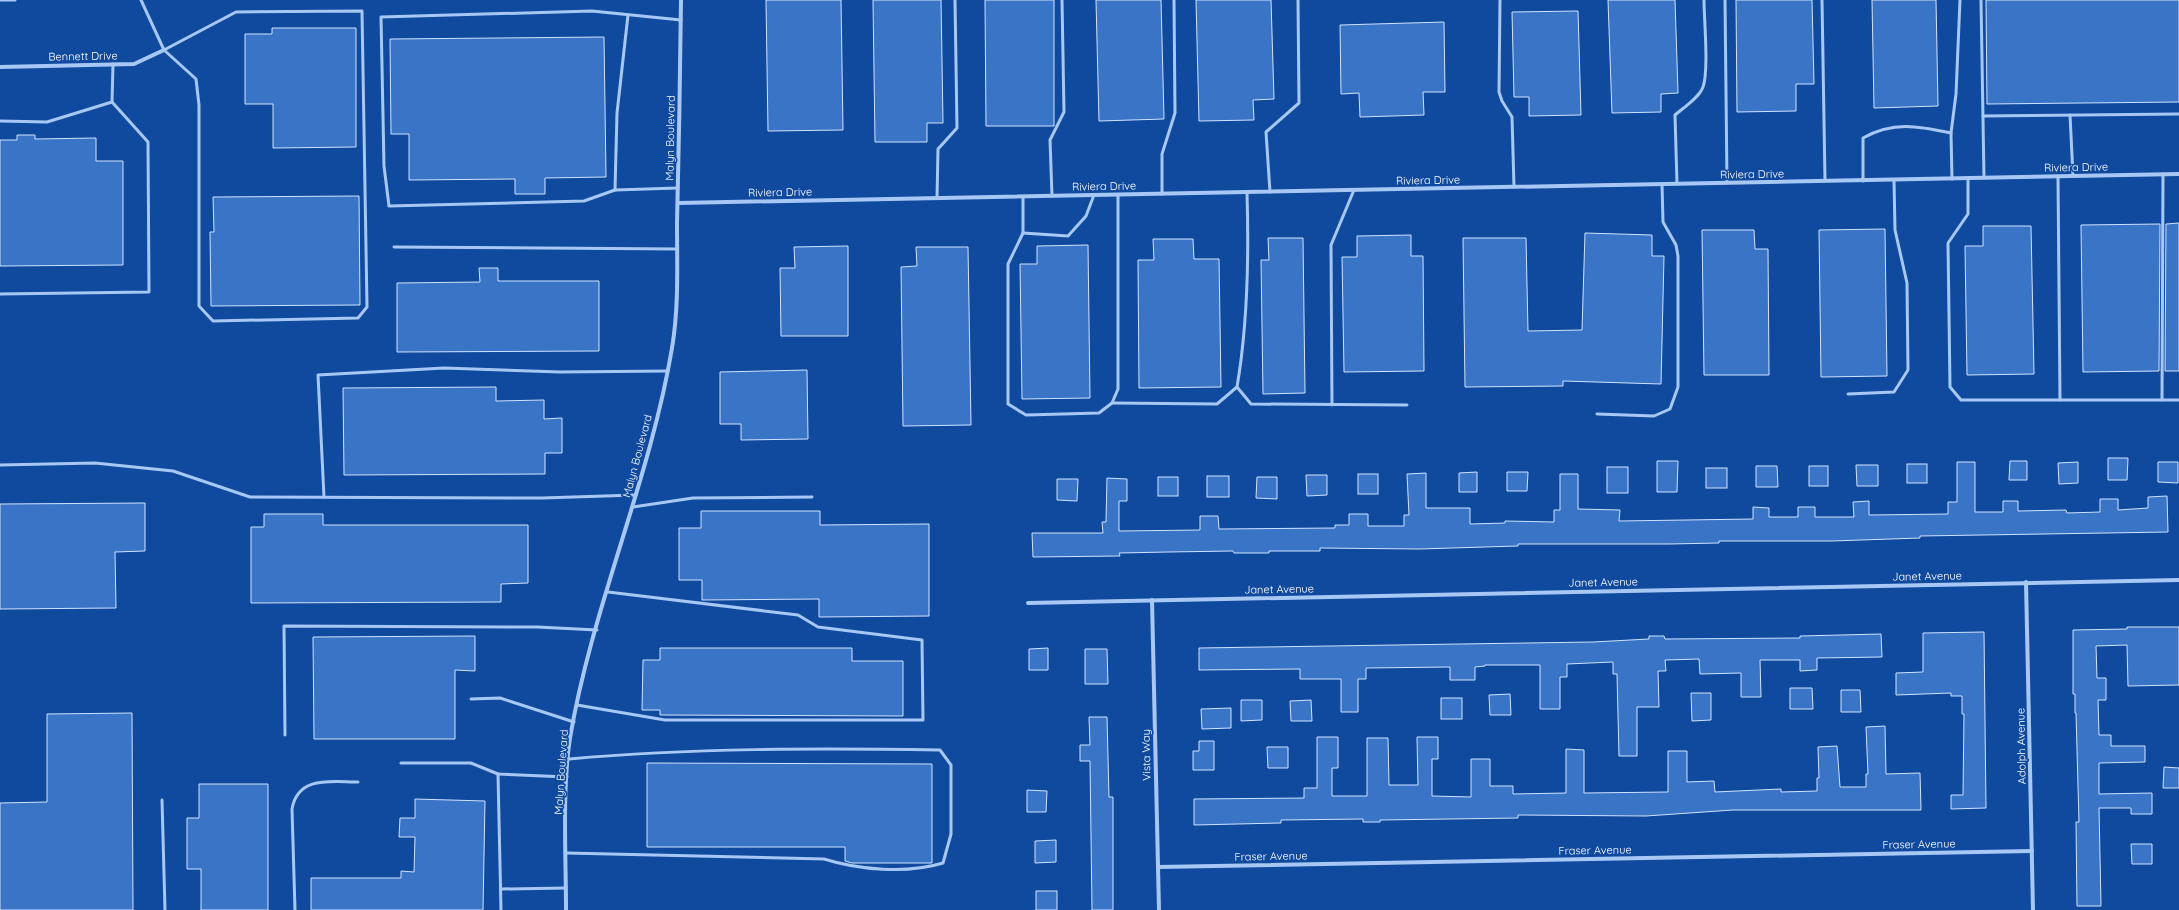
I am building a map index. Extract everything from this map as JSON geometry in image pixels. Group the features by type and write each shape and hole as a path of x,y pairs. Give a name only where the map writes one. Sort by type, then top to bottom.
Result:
{"street":[{"name":"Malyn Boulevard","path":"566,910 568,777 569,759 577,704 633,507 668,371 673,345 677,249 681,0"},
{"name":"Bennett Drive","path":"0,67 134,64 164,50"},
{"name":"Riviera Drive","path":"678,203 2179,174"},
{"name":"Janet Avenue","path":"1028,602 2179,580"},
{"name":"Adolph Avenue","path":"2026,582 2033,910"},
{"name":"Vista Way","path":"1152,600 1159,910"},
{"name":"Fraser Avenue","path":"1158,867 2032,850"}],"lane":[{"path":"0,0 15,0"},
{"path":"141,0 164,50 196,79 198,105 199,306 213,321 358,318 367,307 362,12 236,12 164,50"},
{"path":"937,198 938,149 956,128 955,0"},
{"path":"1052,196 1050,140 1064,112 1062,0"},
{"path":"1162,194 1162,154 1175,113 1174,0"},
{"path":"1270,192 1266,132 1299,103 1298,0"},
{"path":"1500,0 1499,92 1502,101 1512,117 1514,187"},
{"path":"1677,184 1675,116 1703,87 1705,59 1704,0"},
{"path":"1725,0 1727,183"},
{"path":"1822,0 1822,85 1825,181"},
{"path":"1952,179 1951,133 1956,94 1960,0"},
{"path":"1981,0 1984,178"},
{"path":"678,188 615,190 584,201 389,206 384,166 380,17 592,11 681,20"},
{"path":"615,190 617,113 628,15"},
{"path":"0,294 149,292 148,142 112,102 113,64"},
{"path":"0,121 47,122 112,102"},
{"path":"1983,116 2179,114"},
{"path":"2070,115 2073,176"},
{"path":"1864,181 1863,138 1878,130 1919,126 1951,133"},
{"path":"2162,400 2163,174"},
{"path":"2058,177 2060,400"},
{"path":"1968,178 1968,214 1948,243 1950,387 1960,400 2179,400"},
{"path":"1848,394 1894,392 1908,370 1907,283 1895,230 1894,180"},
{"path":"1597,414 1654,416 1670,409 1678,387 1678,256 1676,245 1663,222 1662,184"},
{"path":"1332,405 1331,245 1354,190"},
{"path":"1112,403 1217,404 1237,387 1243,353 1249,258 1247,192"},
{"path":"1023,233 1068,236 1086,216 1094,195"},
{"path":"1023,197 1023,233 1008,264 1008,404 1026,415 1099,413 1112,403 1118,389 1118,195"},
{"path":"394,247 677,249"},
{"path":"324,497 318,375 444,368 560,372 668,371"},
{"path":"1237,387 1251,404 1407,405"},
{"path":"0,465 95,463 173,470 250,497 542,498 636,495"},
{"path":"633,507 693,498 812,497"},
{"path":"577,704 664,720 923,720 922,640 818,627 798,615 608,592"},
{"path":"285,735 284,626 529,627 597,630"},
{"path":"471,699 500,698 574,722"},
{"path":"566,853 824,859 848,866 923,869 943,863 951,834 951,765 940,750 840,749 643,753 569,759"},
{"path":"401,763 471,763 498,774 568,777"},
{"path":"498,774 501,910"},
{"path":"295,910 292,809 294,799 306,786 316,783 358,782"},
{"path":"162,800 165,910"},
{"path":"500,889 566,888"}],"building":[{"path":"766,0 841,0 843,130 768,131"},
{"path":"873,0 941,0 943,123 927,123 927,142 875,142"},
{"path":"985,0 1054,0 1054,126 986,126"},
{"path":"1096,0 1161,0 1164,119 1099,121"},
{"path":"1196,0 1271,0 1274,99 1253,100 1254,120 1199,121"},
{"path":"1608,0 1675,0 1678,93 1661,94 1661,112 1612,113"},
{"path":"1736,0 1812,0 1814,84 1796,84 1796,111 1737,112"},
{"path":"1872,0 1936,0 1938,106 1874,108"},
{"path":"1986,0 2179,0 2179,102 1987,104"},
{"path":"1578,11 1581,115 1529,116 1529,97 1514,97 1512,12"},
{"path":"1444,22 1445,92 1423,92 1424,115 1360,117 1359,93 1341,94 1340,25"},
{"path":"272,28 356,28 356,147 273,148 273,104 245,104 245,34 272,34"},
{"path":"604,37 606,177 545,178 545,194 515,194 515,179 409,180 409,134 391,134 390,39"},
{"path":"17,135 35,135 35,139 96,138 96,161 123,161 123,265 0,266 0,140 17,140"},
{"path":"359,196 360,305 211,306 210,232 214,232 213,197"},
{"path":"2179,223 2179,371 2165,371 2166,224"},
{"path":"2160,224 2159,371 2083,372 2081,225"},
{"path":"1983,226 2031,226 2034,374 1967,375 1965,246 1983,246"},
{"path":"1885,229 1887,376 1821,377 1819,230"},
{"path":"1702,230 1754,230 1755,249 1768,249 1769,375 1704,375"},
{"path":"1585,233 1652,235 1652,256 1664,256 1661,384 1563,381 1563,386 1465,387 1463,238 1526,238 1528,331 1582,330"},
{"path":"1411,235 1411,256 1423,256 1424,371 1344,372 1342,257 1357,257 1357,236"},
{"path":"1268,238 1303,238 1305,393 1263,394 1261,260 1269,260"},
{"path":"1153,239 1193,239 1194,259 1219,259 1221,387 1139,388 1138,260 1154,260"},
{"path":"1088,245 1090,398 1022,399 1020,264 1037,264 1037,246"},
{"path":"848,246 848,336 781,336 780,268 795,268 794,247"},
{"path":"916,247 968,247 971,425 903,426 901,267 917,266"},
{"path":"479,268 498,268 498,281 599,281 599,351 397,352 397,283 480,282"},
{"path":"807,370 808,439 741,440 741,424 720,424 720,372"},
{"path":"496,387 496,401 544,400 544,419 562,418 562,453 545,453 545,474 344,475 343,388"},
{"path":"2108,458 2128,458 2127,480 2108,480"},
{"path":"1657,461 1678,461 1677,492 1657,492"},
{"path":"2010,461 2027,461 2027,480 2009,480"},
{"path":"1957,462 1975,462 1975,512 2003,512 2003,501 2018,501 2018,511 2066,510 2067,513 2100,512 2100,499 2118,499 2118,510 2148,508 2148,497 2167,496 2168,532 1920,536 1920,538 1832,541 1719,541 1719,543 1669,544 1518,544 1518,546 1419,549 1320,548 1320,551 1269,551 1269,553 1234,553 1233,551 1168,552 1119,553 1120,556 1033,557 1032,533 1103,533 1102,522 1106,522 1107,478 1127,479 1127,501 1119,501 1119,531 1200,530 1200,516 1218,516 1219,529 1335,528 1335,525 1349,525 1349,514 1368,514 1368,526 1404,526 1404,515 1409,515 1407,474 1426,473 1426,508 1470,508 1470,524 1505,523 1505,521 1554,522 1554,510 1560,510 1560,474 1578,474 1578,509 1620,510 1619,521 1753,519 1753,507 1769,508 1769,517 1798,517 1798,507 1815,507 1815,517 1854,517 1853,502 1869,501 1869,515 1948,514 1948,502 1957,502"},
{"path":"2078,462 2078,483 2059,484 2058,463"},
{"path":"2158,462 2178,462 2178,483 2158,482"},
{"path":"1907,464 1927,464 1927,483 1907,483"},
{"path":"1856,465 1878,465 1878,486 1857,486"},
{"path":"1756,466 1777,466 1778,487 1756,487"},
{"path":"1809,466 1828,466 1828,486 1809,486"},
{"path":"1607,467 1628,467 1628,493 1607,493"},
{"path":"1706,468 1727,468 1727,488 1706,488"},
{"path":"1477,472 1477,492 1459,492 1459,473"},
{"path":"1507,472 1528,472 1527,491 1507,491"},
{"path":"1358,474 1378,474 1378,494 1358,494"},
{"path":"1306,475 1327,475 1327,495 1307,496"},
{"path":"1207,476 1229,476 1229,497 1207,497"},
{"path":"1158,477 1178,477 1178,496 1158,496"},
{"path":"1257,477 1277,477 1277,499 1256,498"},
{"path":"1057,479 1078,479 1077,501 1057,500"},
{"path":"145,503 145,551 115,552 116,608 0,609 0,504"},
{"path":"701,511 820,511 820,525 929,524 929,616 819,617 819,599 702,600 702,580 679,580 679,528 701,528"},
{"path":"264,514 323,514 323,525 528,525 528,583 501,584 501,602 251,603 251,527 264,527"},
{"path":"2127,627 2179,627 2179,685 2128,686 2127,645 2096,646 2097,678 2106,678 2106,700 2098,700 2099,735 2111,735 2111,746 2145,746 2145,762 2099,763 2099,794 2152,793 2152,814 2131,814 2131,808 2099,808 2101,906 2077,906 2076,822 2079,822 2076,713 2075,694 2073,694 2073,630 2127,629"},
{"path":"1984,632 1986,808 1951,809 1951,795 1963,795 1964,714 1962,714 1962,696 1951,696 1951,693 1896,695 1896,673 1923,672 1923,633"},
{"path":"1881,634 1882,657 1817,658 1817,670 1800,671 1800,660 1760,660 1761,697 1741,697 1741,673 1700,674 1699,659 1665,660 1666,671 1658,671 1659,707 1637,707 1637,756 1619,756 1617,674 1613,674 1613,662 1567,664 1567,677 1560,677 1560,709 1540,709 1540,665 1485,665 1475,667 1475,680 1450,680 1450,667 1366,668 1366,679 1358,679 1358,712 1341,712 1341,679 1300,679 1300,669 1199,670 1199,648 1593,642 1649,639 1649,636 1664,636 1665,639 1800,638 1800,636"},
{"path":"475,636 475,671 455,670 455,739 314,739 313,637"},
{"path":"660,648 852,648 852,661 903,661 903,716 660,715 660,710 642,710 643,660 660,660"},
{"path":"1048,648 1048,670 1029,670 1029,649"},
{"path":"1085,649 1107,649 1108,684 1085,684"},
{"path":"1790,688 1812,688 1813,709 1790,709"},
{"path":"1841,690 1860,690 1861,712 1841,712"},
{"path":"1691,693 1711,693 1711,720 1692,721"},
{"path":"1510,694 1511,715 1490,715 1489,695"},
{"path":"1441,698 1462,698 1462,719 1441,719"},
{"path":"1241,700 1262,700 1262,720 1241,721"},
{"path":"1311,700 1312,721 1291,721 1290,701"},
{"path":"1231,708 1231,728 1202,729 1201,709"},
{"path":"132,713 133,910 0,910 0,803 47,802 47,714"},
{"path":"1089,717 1107,717 1109,797 1113,797 1113,910 1092,910 1090,761 1080,761 1080,745 1090,745"},
{"path":"1885,726 1886,774 1920,773 1921,810 1733,810 1646,816 1518,815 1518,818 1380,820 1380,822 1363,822 1363,819 1281,820 1281,823 1194,825 1194,799 1304,798 1304,788 1317,788 1317,737 1338,737 1338,768 1332,768 1332,796 1367,796 1367,738 1388,738 1389,785 1418,785 1417,737 1438,737 1438,759 1432,759 1432,796 1471,797 1471,759 1490,759 1490,786 1513,786 1513,794 1566,793 1566,749 1584,750 1584,793 1668,792 1668,751 1687,751 1687,782 1714,781 1715,792 1781,789 1781,792 1817,791 1817,778 1819,778 1818,747 1837,746 1840,787 1866,787 1866,774 1868,774 1866,727"},
{"path":"1199,741 1214,741 1214,770 1193,770 1193,751 1199,751"},
{"path":"1267,747 1288,747 1288,768 1268,768"},
{"path":"647,763 932,764 932,863 852,863 845,861 845,847 647,847"},
{"path":"2164,767 2179,768 2179,788 2163,788"},
{"path":"199,784 268,784 268,910 201,910 201,869 187,869 187,818 199,818"},
{"path":"1027,790 1047,791 1046,812 1027,812"},
{"path":"415,799 485,801 483,910 311,910 311,878 401,878 401,871 414,872 415,837 399,837 400,818 415,818"},
{"path":"1056,840 1056,862 1035,863 1035,841"},
{"path":"2131,844 2152,844 2152,864 2132,864"},
{"path":"1036,891 1057,891 1057,910 1036,910"}]}
